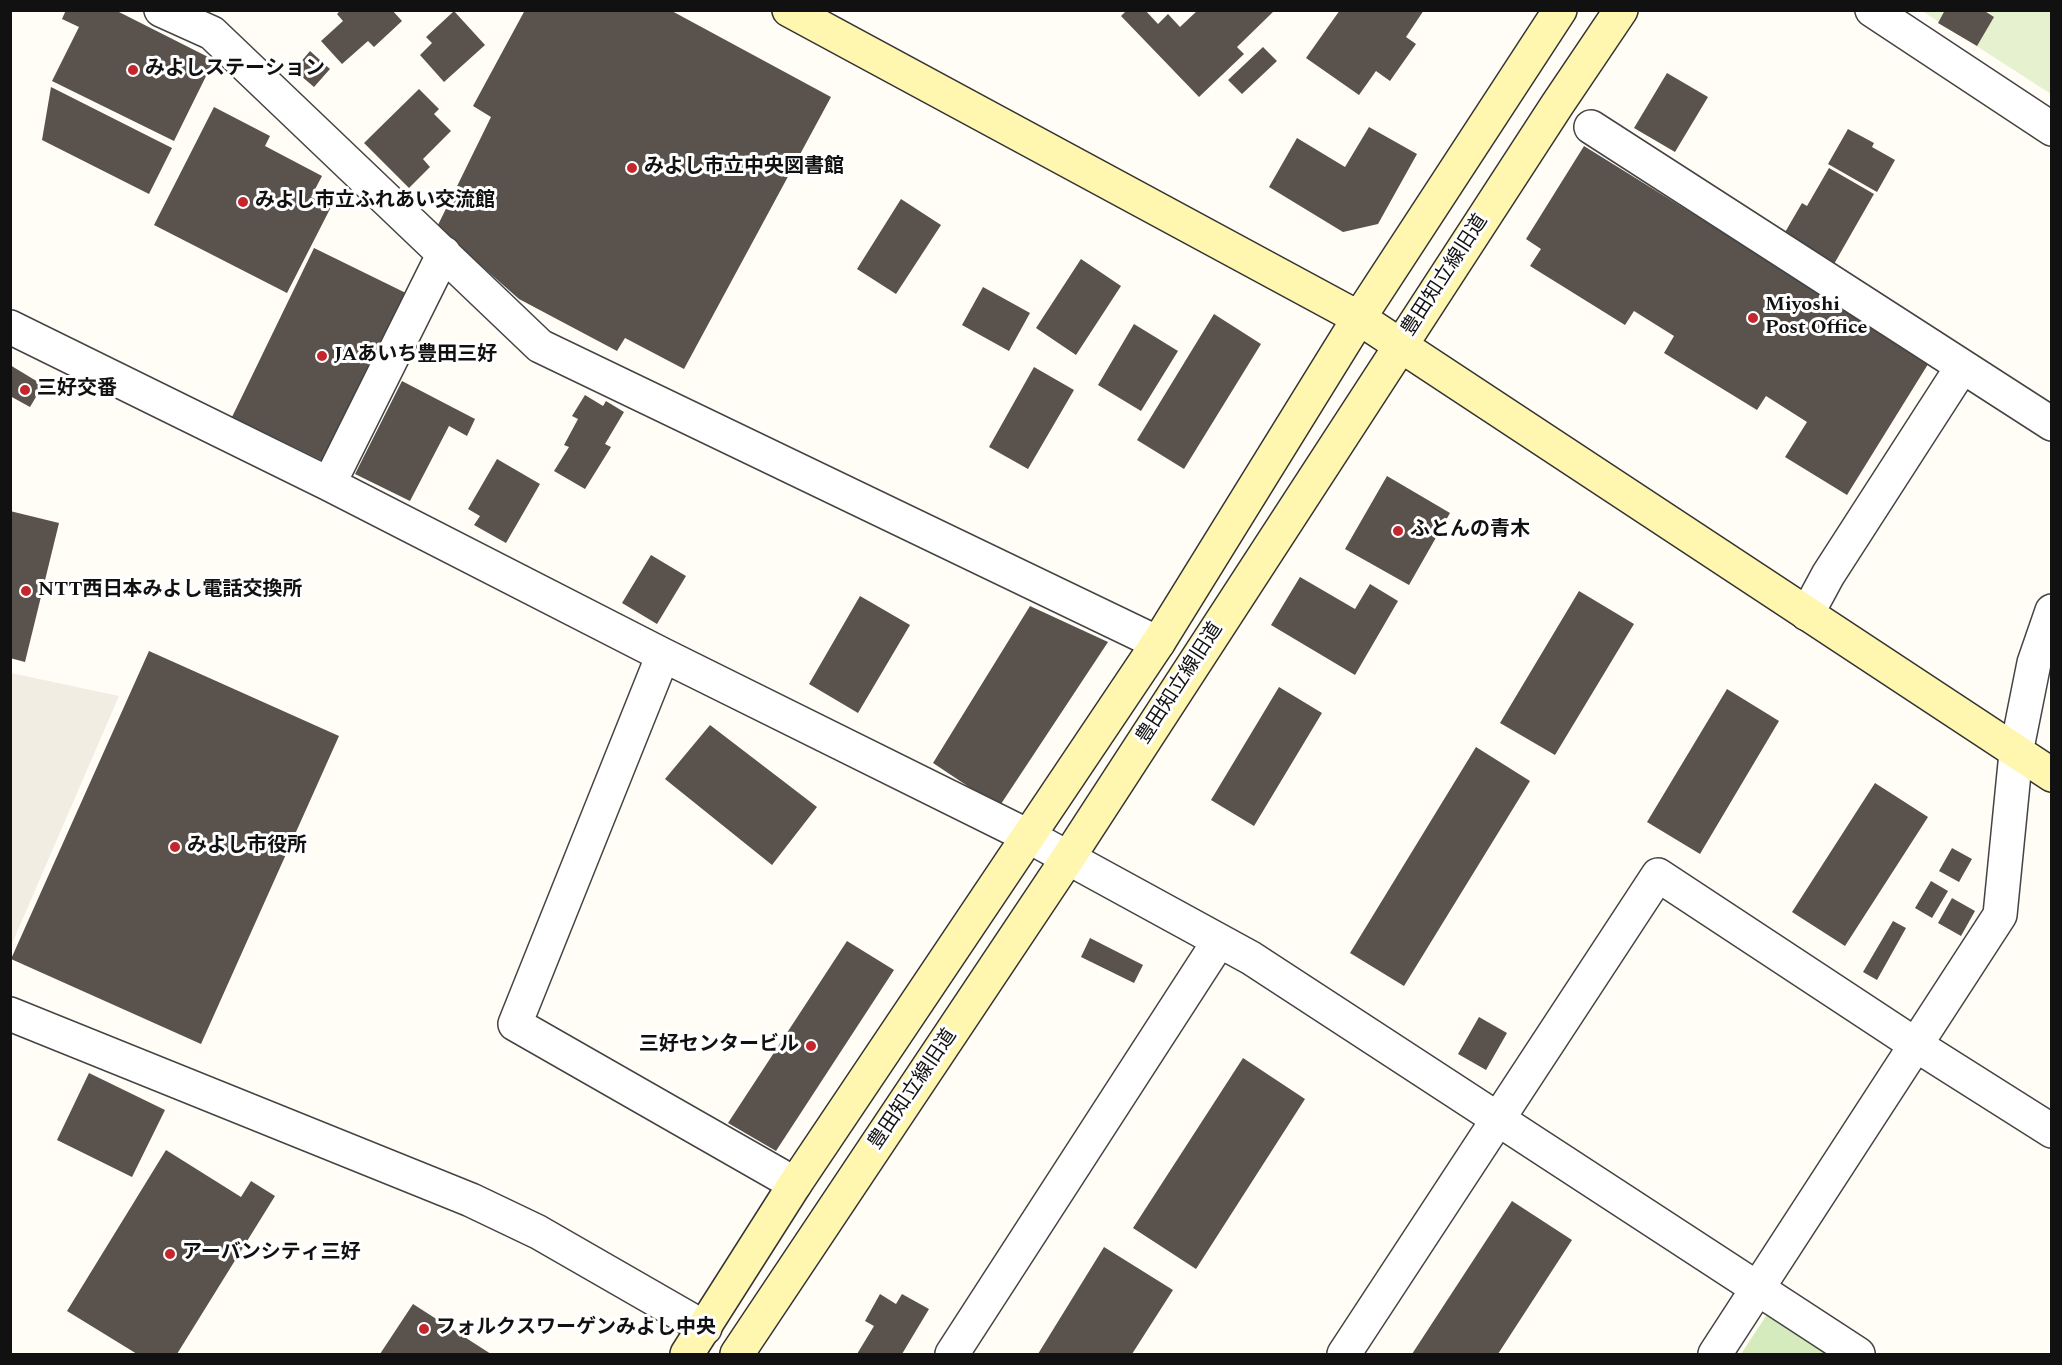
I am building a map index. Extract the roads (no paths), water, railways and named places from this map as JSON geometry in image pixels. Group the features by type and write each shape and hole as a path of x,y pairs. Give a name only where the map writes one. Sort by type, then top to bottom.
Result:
{"street":[{"path":"161,10 218,22 444,253 540,346 1158,643"},
{"path":"789,10 1359,318 2052,775"},
{"path":"687,1354 795,1184 1158,643 1359,318 1560,10"},
{"name":"豊田知立線旧道","path":"738,1354 1068,858 1621,10"},
{"path":"1872,10 2052,129"},
{"path":"1591,127 2052,424"},
{"path":"329,484 444,253"},
{"path":"10,327 329,484 663,655 1028,836 1251,958 1858,1354"},
{"path":"1807,614 1828,575 1962,367"},
{"path":"1715,1354 2000,915 2016,753 2034,663 2052,611"},
{"path":"663,655 515,1024 795,1184"},
{"path":"1344,1354 1658,875 2052,1131"},
{"path":"952,1354 1219,941"},
{"path":"10,1014 471,1200 538,1232 705,1328"}],"place":[{"name":"みよしステーション","path":"133,70"},
{"name":"みよし市立中央図書館","path":"632,168"},
{"name":"みよし市立ふれあい交流館","path":"243,202"},
{"name":"Miyoshi Post Office","path":"1753,318"},
{"name":"JAあいち豊田三好","path":"322,356"},
{"name":"三好交番","path":"25,390"},
{"name":"ふとんの青木","path":"1398,531"},
{"name":"NTT西日本みよし電話交換所","path":"26,591"},
{"name":"みよし市役所","path":"175,847"},
{"name":"三好センタービル","path":"811,1046"},
{"name":"アーバンシティ三好","path":"170,1254"},
{"name":"フォルクスワーゲンみよし中央","path":"424,1329"}]}
